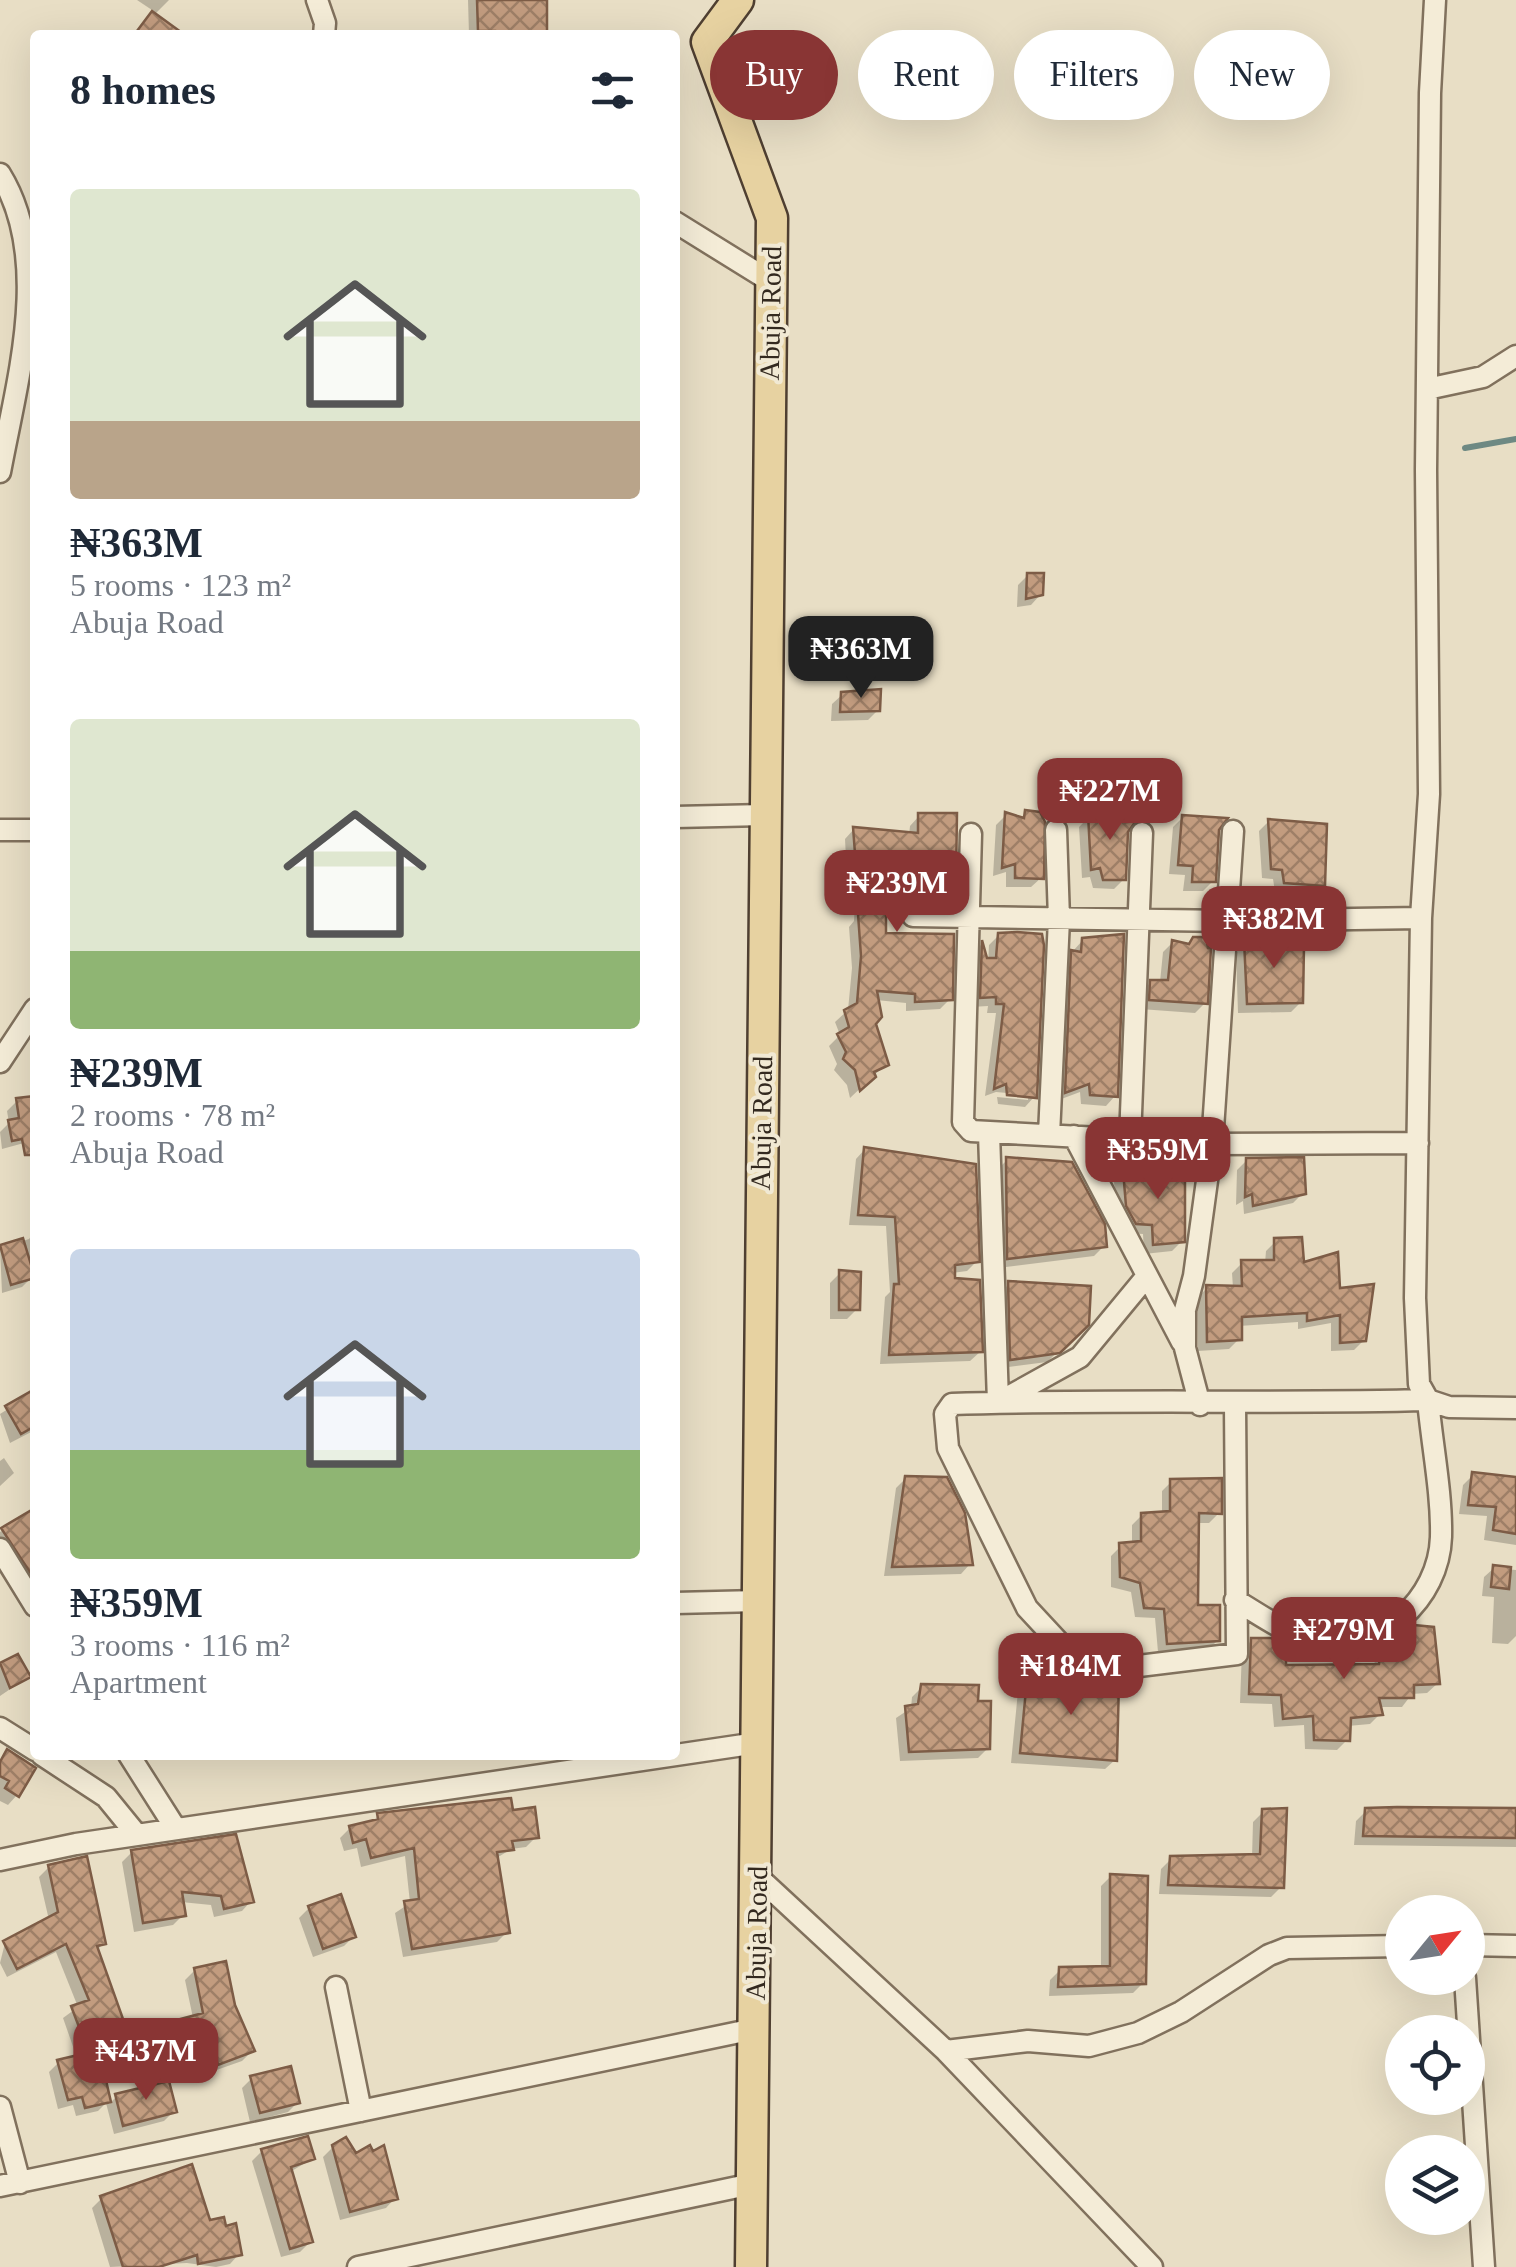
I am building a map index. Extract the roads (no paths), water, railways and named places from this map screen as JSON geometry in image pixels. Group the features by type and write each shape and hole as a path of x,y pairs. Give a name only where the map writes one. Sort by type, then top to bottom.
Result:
{"main road":[{"path":"707,42 738,0"},
{"name":"Abuja Road","path":"707,42 772,218 769,815 758,1308 758,1878 751,2267"}],"street":[{"path":"316,0 324,30"},
{"path":"707,42 724,0"},
{"path":"1235,1600 1285,1630 1316,1640 1344,1643 1407,1615 1431,1587 1441,1539 1428,1400 1419,1384 1415,1298 1421,918 1429,794 1427,389 1430,92 1436,0"},
{"path":"0,174 14,198 21,233 26,325 0,472"},
{"path":"680,225 770,281"},
{"path":"1427,389 1483,376 1516,356"},
{"path":"680,817 769,815"},
{"path":"0,830 30,830"},
{"path":"1049,1135 1058,919 1056,830"},
{"path":"1185,1348 1185,1310 1194,1276 1212,1144 1233,831"},
{"path":"1130,1138 1142,833"},
{"path":"971,834 963,1122 971,1132 1212,1144 1418,1143"},
{"path":"913,916 1227,921 1421,918"},
{"path":"0,1062 30,1017"},
{"path":"989,1133 998,1402"},
{"path":"1074,1136 1185,1348 1200,1405"},
{"path":"998,1402 1080,1357 1148,1276"},
{"path":"1235,1405 1236,1654 1106,1670 1079,1664 1027,1608 948,1448 945,1414 952,1404 1235,1405 1428,1400 1449,1407 1516,1408"},
{"path":"0,1549 30,1598"},
{"path":"680,1603 758,1601"},
{"path":"0,1728 30,1747"},
{"path":"680,1754 757,1743"},
{"path":"50,1760 106,1796 137,1834"},
{"path":"132,1760 176,1829"},
{"path":"0,1860 137,1834 642,1760"},
{"path":"758,1878 946,2051 1152,2267"},
{"path":"1485,1945 1516,1946"},
{"path":"946,2051 1028,2041 1088,2046 1138,2033 1180,2012 1269,1954 1287,1948 1385,1946"},
{"path":"336,1987 361,2110"},
{"path":"1466,1995 1484,2267"},
{"path":"0,2108 10,2184 754,2029"},
{"path":"358,2267 752,2184"}],"waterway":[{"path":"1465,448 1516,439"}]}
